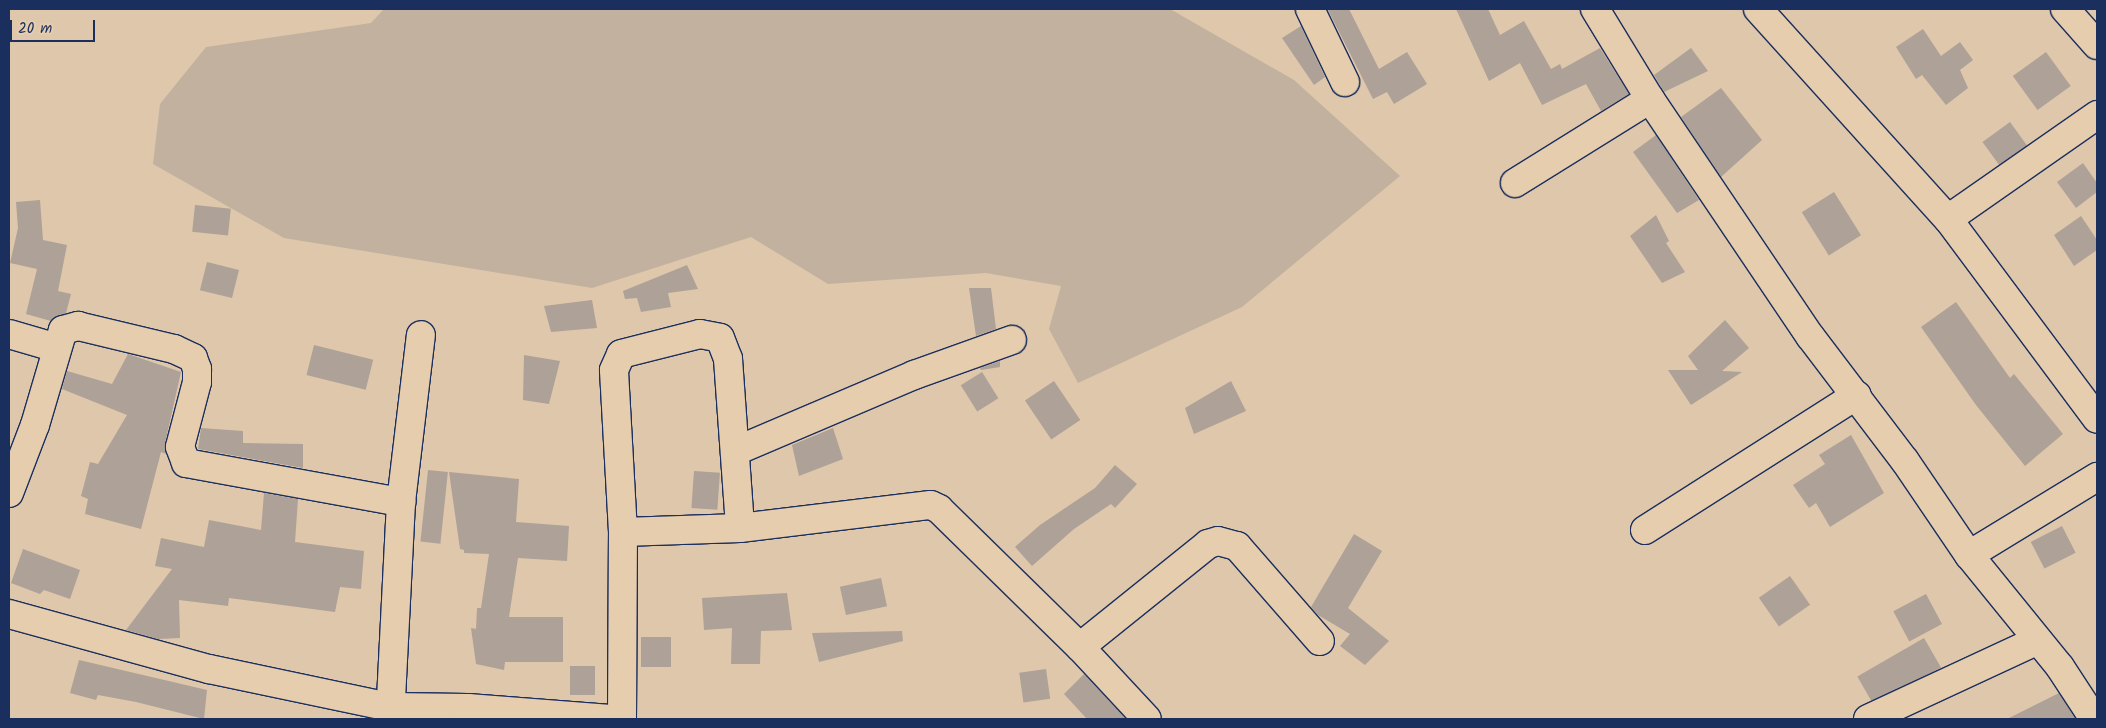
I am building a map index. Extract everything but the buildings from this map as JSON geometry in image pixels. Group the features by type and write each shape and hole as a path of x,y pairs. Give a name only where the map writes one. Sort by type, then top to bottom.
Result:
{"street":[{"path":"1310,9 1345,82"},
{"path":"1595,9 1650,99 1810,336 1858,395 1969,555 2038,640 2094,719"},
{"path":"1758,9 1948,220 2097,419"},
{"path":"2066,9 2097,45"},
{"path":"1515,183 1650,99"},
{"path":"1948,220 2097,115"},
{"path":"9,493 35,425 63,330 78,326 174,349 193,358 197,369 197,382 180,447 186,463 401,502"},
{"path":"622,719 623,532 614,370 621,354 700,334 709,333 720,338 728,359 740,528"},
{"path":"9,334 57,348"},
{"path":"390,713 401,502 421,334"},
{"path":"736,451 914,375 1012,340"},
{"path":"1645,530 1858,395"},
{"path":"1969,555 2097,477"},
{"path":"623,532 740,528 931,505 939,509 1080,646 1147,719"},
{"path":"1080,646 1208,544 1218,541 1237,546 1320,640"},
{"path":"9,614 209,669 390,713 468,708 611,719"},
{"path":"1868,719 2038,640"}],"shaded area":[{"path":"384,9 1170,9 1294,80 1400,176 1242,307 1078,383 1049,329 1061,286 986,273 828,284 751,237 592,288 284,238 153,164 160,104 206,47 371,23"}]}
